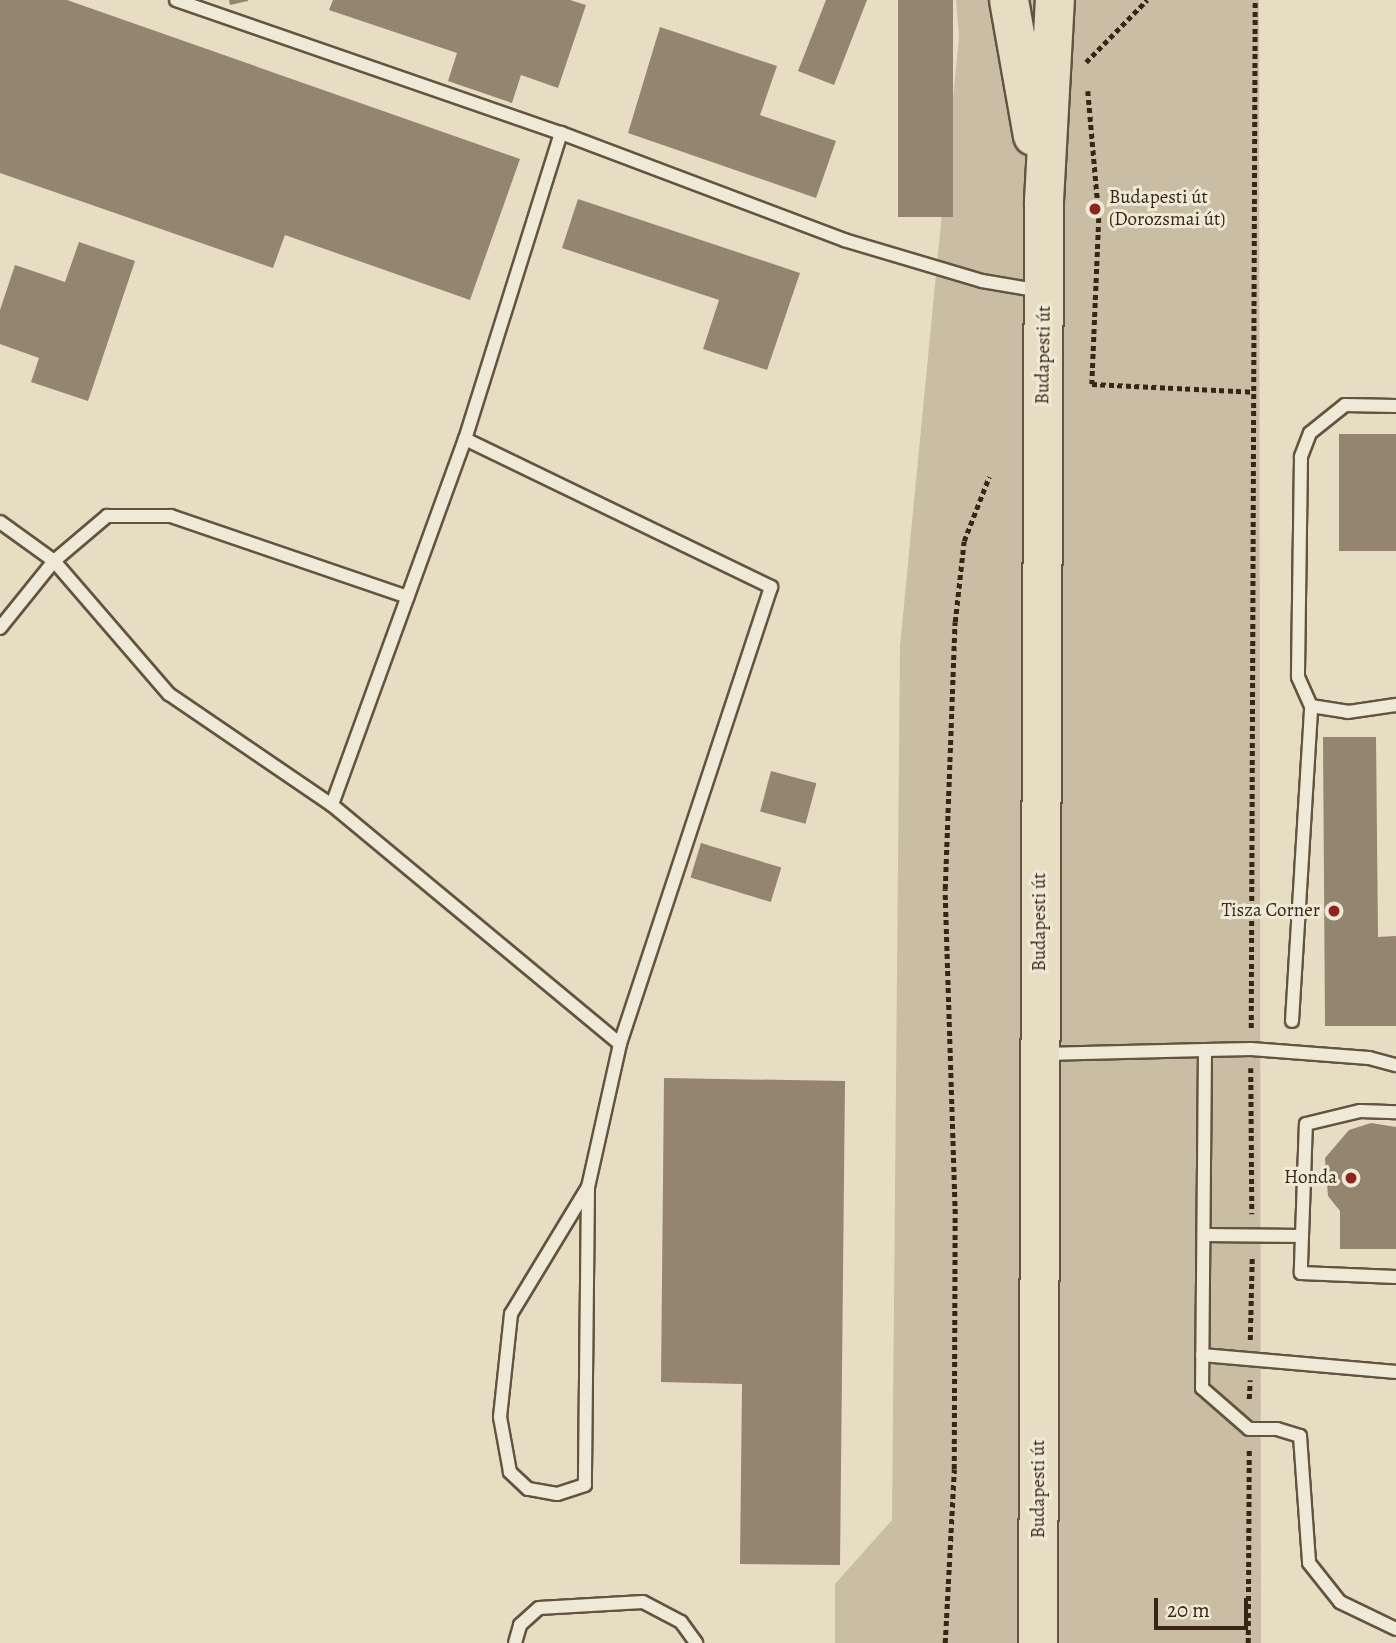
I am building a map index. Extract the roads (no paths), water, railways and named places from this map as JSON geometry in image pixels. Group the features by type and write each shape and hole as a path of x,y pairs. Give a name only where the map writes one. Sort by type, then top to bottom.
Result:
{"main road":[{"name":"Budapesti út","path":"1009,0 1044,201"},
{"name":"Budapesti út","path":"1038,1643 1044,201 1055,0"}],"lane":[{"path":"176,0 561,134 844,240 982,281 1045,292"},
{"path":"332,805 465,439 561,134"},
{"path":"1292,1021 1311,706 1298,677 1301,457 1310,433 1345,405 1396,406"},
{"path":"465,439 771,587 620,1044 588,1186 584,1485 557,1494 528,1489 510,1472 501,1404 511,1314 588,1186"},
{"path":"0,628 54,561 107,516 171,516 408,597"},
{"path":"0,522 54,561 169,694 332,805 620,1044"},
{"path":"1311,706 1348,712 1396,705"},
{"path":"1039,1054 1251,1049 1369,1058 1396,1065"},
{"path":"1205,1050 1202,1388 1249,1429 1277,1429 1300,1436 1309,1563 1340,1602 1396,1629"},
{"path":"1396,1112 1360,1111 1306,1124 1301,1273 1396,1277"},
{"path":"1204,1235 1302,1236"},
{"path":"1202,1355 1396,1371"},
{"path":"515,1643 520,1625 539,1608 643,1602 681,1622 696,1643"}],"place":[{"name":"Budapesti út (Dorozsmai út)","path":"1095,209"},
{"name":"Tisza Corner","path":"1334,911"},
{"name":"Honda","path":"1351,1178"}]}
